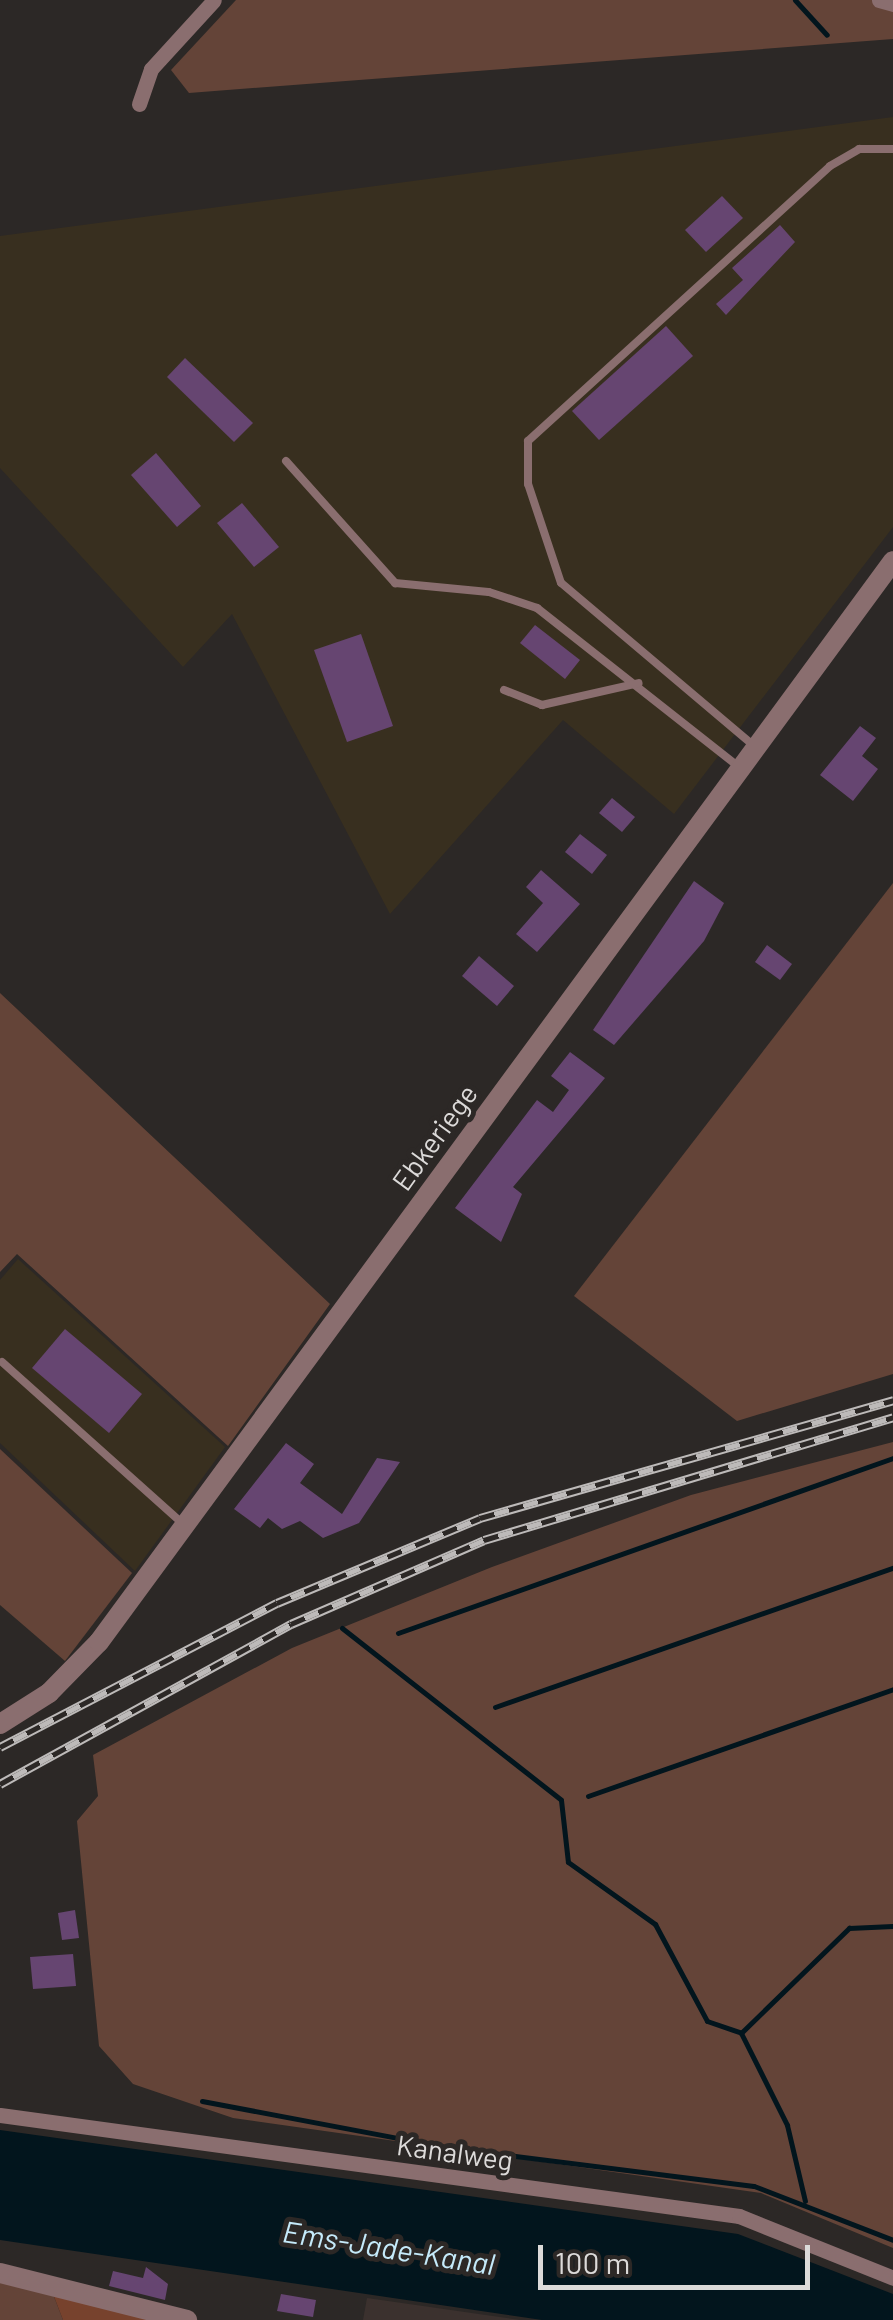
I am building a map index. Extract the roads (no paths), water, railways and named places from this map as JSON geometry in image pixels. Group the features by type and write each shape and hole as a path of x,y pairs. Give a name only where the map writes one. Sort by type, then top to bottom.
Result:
{"street":[{"path":"139,104 151,70 214,0"},
{"path":"878,0 893,4"},
{"name":"Ebkeriege","path":"0,1724 72,1672 893,562"},
{"name":"Kanalweg","path":"0,2115 740,2216 893,2278"},
{"path":"0,2273 187,2320"}],"lane":[{"path":"757,748 561,583 528,484 528,441 830,166 859,150 893,150"},
{"path":"286,462 395,583 489,592 537,608 639,683 742,768"},
{"path":"504,690 542,705 639,683"},
{"path":"2,1362 184,1524"}],"water":[{"name":"Ems-Jade-Kanal","path":"0,2130 738,2234 893,2294 893,2320 542,2320 0,2240"}],"waterway":[{"path":"795,0 827,35"},
{"path":"398,1633 893,1458"},
{"path":"495,1707 893,1568"},
{"path":"342,1628 561,1800 568,1862 655,1924 707,2021 741,2033 787,2125 805,2201"},
{"path":"588,1796 893,1689"},
{"path":"741,2033 849,1928 893,1926"},
{"path":"202,2101 445,2147 754,2186 893,2240"}],"railway":[{"path":"0,1747 277,1603 480,1518 893,1400"},
{"path":"0,1784 291,1624 484,1540 893,1417"}]}
